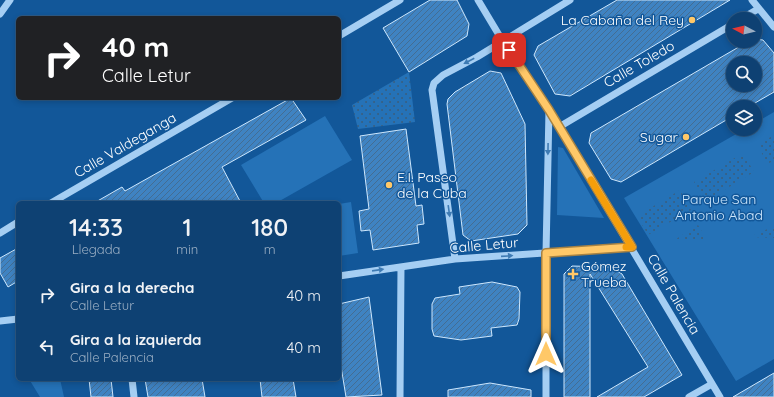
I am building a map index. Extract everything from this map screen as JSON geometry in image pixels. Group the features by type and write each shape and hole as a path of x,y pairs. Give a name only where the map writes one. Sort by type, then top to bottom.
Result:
{"street":[{"path":"0,14 10,0"},
{"path":"341,35 400,0"},
{"name":"Calle Palencia","path":"478,0 502,40 549,110 720,397"},
{"path":"455,259 432,90 434,83 443,75 478,57 502,40 570,0"},
{"path":"752,0 774,27"},
{"path":"753,12 758,9"},
{"name":"Calle Toledo","path":"559,127 726,28"},
{"name":"Calle Valdeganga","path":"54,201 229,100"},
{"path":"546,397 546,253 549,110"},
{"path":"0,233 16,223"},
{"name":"Calle Letur","path":"341,276 455,259 632,247"},
{"path":"400,397 401,267"},
{"path":"0,321 16,319"},
{"path":"132,381 134,397"},
{"path":"689,397 712,384"}],"green space":[{"path":"409,72 415,122 358,129 352,105"},
{"name":"Parque San Antonio Abad","path":"774,112 774,359 736,381 624,198 733,136 762,136 762,119"},
{"path":"325,116 352,160 280,201 263,201 241,165"},
{"path":"774,135 774,160 768,164 757,145"},
{"path":"558,147 563,148 604,218 557,215"},
{"path":"743,153 754,172 706,201 694,182"},
{"path":"680,190 691,210 648,235 637,216"},
{"path":"351,202 358,253 341,256 341,204"},
{"path":"698,225 707,240 676,239"},
{"path":"774,226 774,238 750,237"},
{"path":"30,381 60,381 64,397 40,397"}],"building":[{"path":"430,0 457,0 469,24 467,36 409,72 383,28"},
{"path":"617,0 730,0 570,96 555,94 534,55 538,46"},
{"path":"763,40 774,53 774,92 760,100 726,100 726,120 621,182 611,179 589,143 591,133 737,48 762,48"},
{"path":"490,71 501,73 525,124 527,225 518,234 471,241 463,235 447,104 448,99 455,92"},
{"path":"287,100 292,100 306,120 222,167 240,201 98,201 122,187 125,191"},
{"path":"406,129 416,206 422,205 424,224 417,225 419,243 373,250 370,230 361,231 359,211 369,209 360,136"},
{"path":"16,249 16,282 8,287 0,273 0,258"},
{"path":"572,266 611,267 622,274 682,375 644,397 597,397 648,367 590,274 590,397 564,397 564,274"},
{"path":"492,282 517,287 520,292 519,319 517,325 491,328 492,336 461,340 434,336 432,329 432,304 435,298 460,294 459,287"},
{"path":"369,297 382,395 346,397 341,366 341,304"},
{"path":"774,373 774,397 733,397"},
{"path":"89,381 111,381 113,397 91,397"},
{"path":"145,381 202,381 205,397 148,397"},
{"path":"260,381 293,381 296,397 262,397"},
{"path":"490,383 531,390 531,397 448,397 448,390"}],"slow traffic":[{"path":"591,180 632,247 626,247"}],"place":[{"name":"La Cabaña del Rey","path":"692,20"},
{"name":"Sugar","path":"686,137"},
{"name":"E.I. Paseo de la Cuba","path":"389,185"},
{"name":"Gómez Trueba","path":"573,274"}],"route":[{"path":"509,50 549,110 632,247 546,253 546,354"}]}
